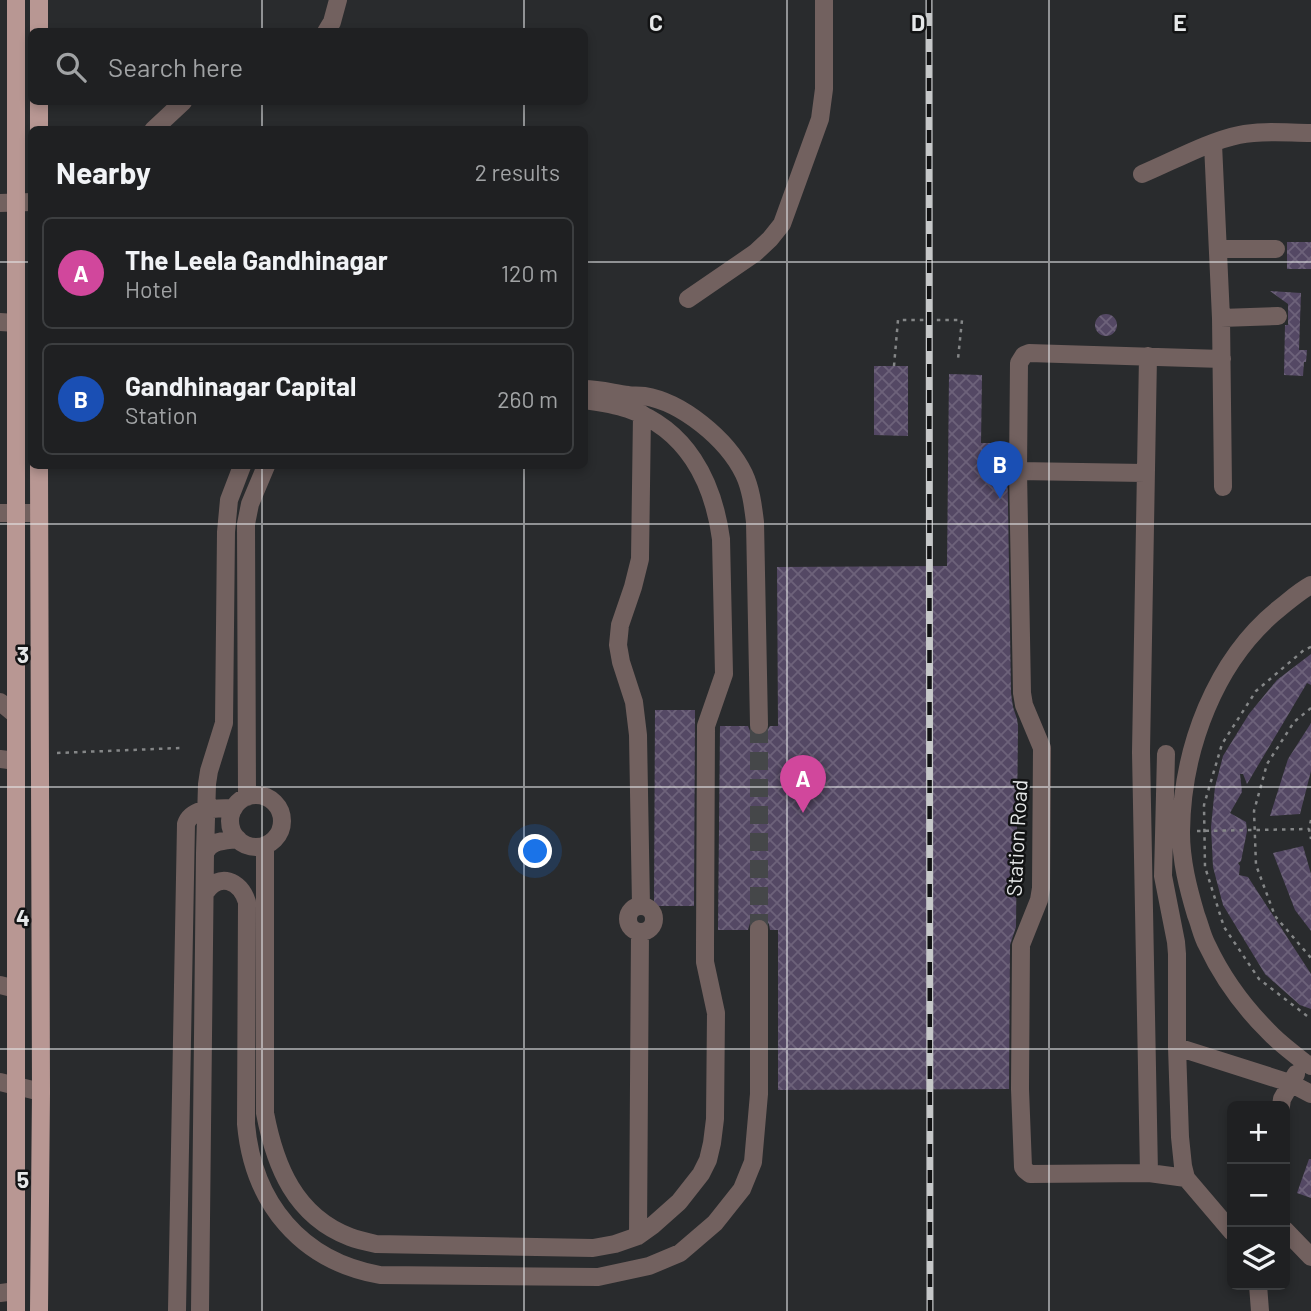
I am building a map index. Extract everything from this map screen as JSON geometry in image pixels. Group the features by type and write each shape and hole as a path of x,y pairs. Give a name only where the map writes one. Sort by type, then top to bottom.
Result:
{"main road":[{"path":"16,0 16,203 8,323 8,513 16,715 8,760 8,1292 16,1311"},
{"path":"39,0 39,28"},
{"path":"39,105 39,126"},
{"path":"39,469 39,1311"}],"street":[{"path":"328,28 338,0"},
{"path":"688,299 755,253 782,224 820,119 824,89 824,0"},
{"path":"157,126 180,105"},
{"path":"1142,174 1238,135 1311,133"},
{"path":"1213,144 1222,318 1223,487"},
{"path":"1218,249 1276,248"},
{"path":"1222,318 1278,316"},
{"name":"Station Road","path":"1148,356 1029,353 1024,355 1019,363 1022,693 1024,705 1042,748 1041,888 1021,945 1020,1089 1023,1167 1030,1174 1149,1173 1186,1178"},
{"path":"1149,1173 1142,752 1148,356 1222,359"},
{"path":"588,388 645,396 674,407 703,425 727,448 744,474 752,496 755,522 759,725"},
{"path":"265,845 265,1113 276,1159 287,1182 301,1202 318,1219 350,1237 376,1244 593,1248 638,1236 679,1202 701,1174 712,1143 715,1119 716,1013 705,962 706,726 724,674 721,539 712,496 702,473 677,438 642,414 617,405 588,401"},
{"path":"638,1236 640,932 648,930 654,919 649,908 641,906 638,735 634,702 618,645 620,625 634,587 640,559 642,414"},
{"path":"200,1311 206,810 209,771 224,723 226,532 229,500 241,469"},
{"path":"177,1311 186,824 188,817 195,812 240,802 255,795 271,800 277,806 282,822 276,837 265,845 253,847 238,839 231,824 231,816 240,802 247,730 246,524 250,503 264,469"},
{"path":"1018,471 1145,474"},
{"path":"8,513 39,513"},
{"path":"1282,1101 1290,1083 1308,1064 1269,1033 1247,1008 1226,981 1205,943 1186,879 1181,832 1186,778 1196,734 1216,688 1237,652 1266,618 1311,585"},
{"path":"0,702 16,715"},
{"path":"1142,752 1191,757"},
{"path":"1166,754 1162,868 1177,954 1177,1047 1183,1166 1186,1178 1228,1227"},
{"path":"205,853 212,844 238,839"},
{"path":"205,893 208,888 225,880 231,881 245,896 247,1124 251,1156 264,1193 276,1213 297,1237 343,1264 380,1275 598,1277 649,1266 680,1253 715,1223 742,1189 753,1162 759,1094 759,929"},
{"path":"1177,1047 1290,1083 1311,1094"},
{"path":"8,1084 41,1093"},
{"path":"1290,1235 1311,1257"},
{"path":"1258,1290 1260,1311"}],"path":[{"path":"894,366 898,320 962,320 958,359"},
{"path":"1311,647 1256,691 1222,744 1204,804 1205,867 1224,927 1259,979 1311,1019"},
{"path":"1311,708 1294,722 1267,764 1254,811 1256,865 1275,916 1311,958"},
{"path":"39,754 180,748"},
{"path":"1311,820 1311,839"},
{"path":"1205,830 1310,828"}],"building":[{"path":"1287,242 1311,242 1311,269 1287,269"},
{"path":"1270,291 1301,293 1299,350 1307,350 1303,376 1284,375 1288,304"},
{"path":"1106,314 1114,317 1117,325 1114,333 1106,336 1098,333 1095,325 1098,317"},
{"path":"874,366 908,366 908,436 874,435"},
{"path":"949,374 982,375 981,443 1007,443 1011,693 1018,726 1016,927 1010,945 1009,1089 778,1090 778,930 770,930 765,920 758,918 750,923 748,930 718,930 720,726 748,726 750,731 759,736 765,734 770,726 778,726 777,567 947,566"},
{"path":"1311,654 1311,685 1307,683 1247,784 1243,774 1240,774 1242,792 1230,813 1246,822 1247,831 1241,861 1238,863 1239,875 1248,877 1311,974 1311,1009 1300,1005 1265,974 1223,905 1213,867 1211,827 1215,787 1223,756 1249,714 1277,680"},
{"path":"655,710 695,710 694,906 654,906"},
{"path":"1311,723 1311,771 1300,814 1270,816 1288,759"},
{"path":"1303,846 1311,874 1311,931 1295,910 1273,853"},
{"path":"1311,1159 1311,1198 1297,1193"}],"tunnel":[{"path":"759,725 759,929"}],"railway":[{"path":"929,0 930,1311"}],"place":[{"name":"Gandhinagar Capital","path":"1000,499"},
{"name":"The Leela Gandhinagar","path":"803,813"}]}
